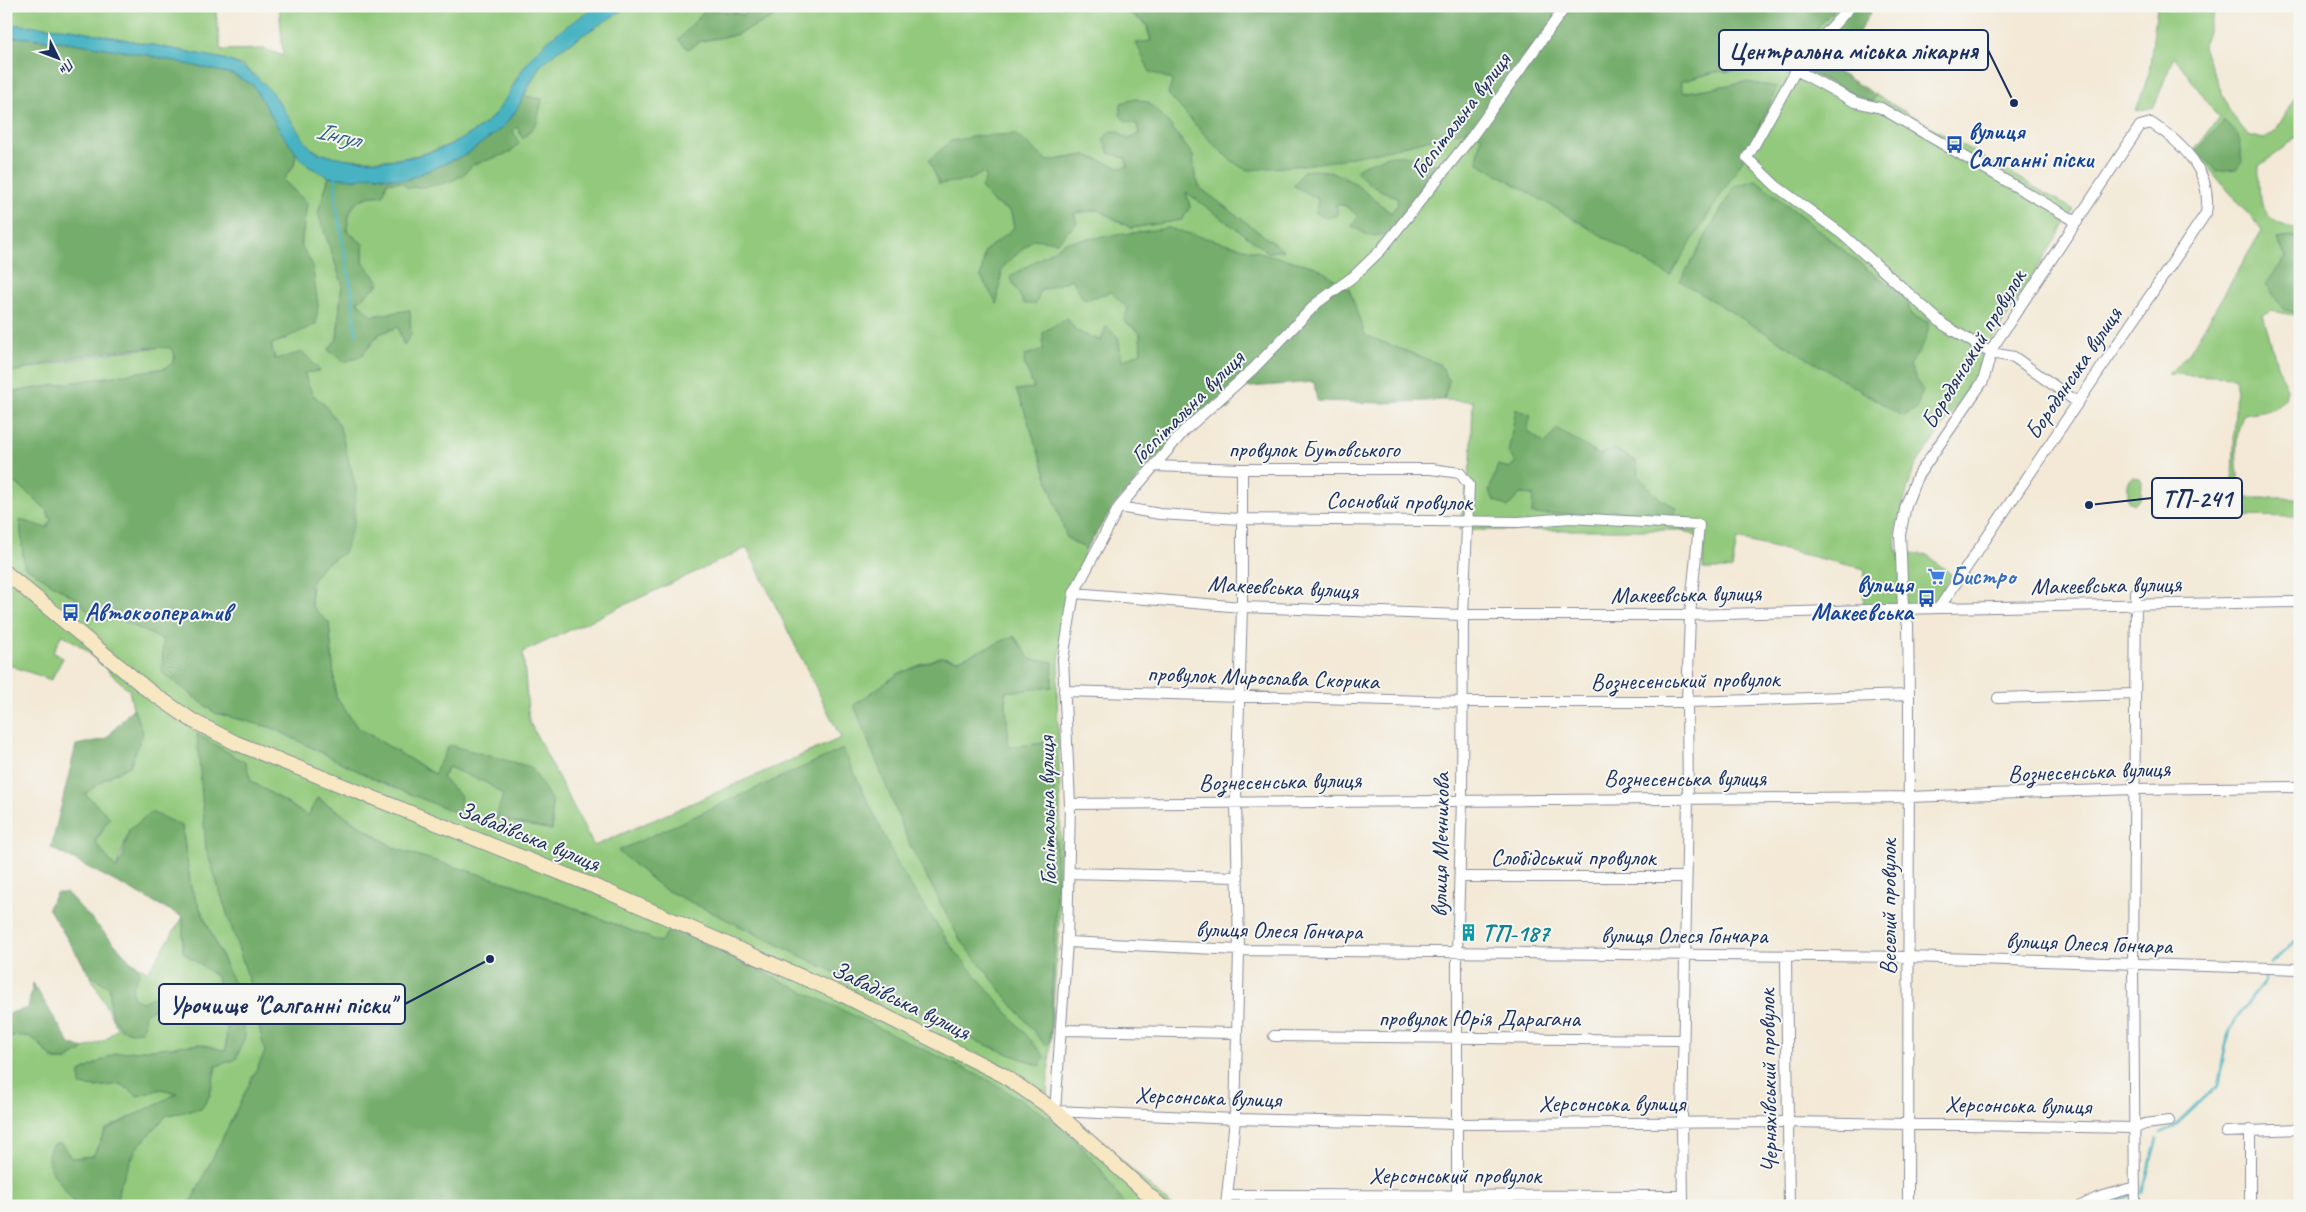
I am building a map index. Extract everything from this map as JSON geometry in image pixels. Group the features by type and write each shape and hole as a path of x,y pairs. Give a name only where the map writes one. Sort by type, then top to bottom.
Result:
{"street":[{"name":"Госпітальна вулиця","path":"1055,1111 1067,942 1069,873 1070,804 1063,659 1074,593 1099,541 1119,507 1184,431 1253,369 1317,303 1354,276 1381,250 1473,135 1566,6"},
{"path":"1851,6 1817,43 1796,70 1747,158 1776,186 1842,234 1944,324 1991,353 2014,357 2077,402"},
{"path":"1796,70 1855,102 1881,108 2077,222"},
{"name":"Бородянський провулок","path":"1903,609 1900,536 1906,505 1917,477 1983,381 1993,347 2140,126 2151,124 2192,155"},
{"name":"Бородянська вулиця","path":"1939,608 2206,213 2208,199 2202,175 2192,155"},
{"name":"провулок Бутовського","path":"1154,466 1242,469 1431,469 1460,473 1469,485"},
{"path":"1226,1206 1235,1119 1239,950 1236,801 1242,607 1240,519 1242,469"},
{"name":"вулиця Мечникова","path":"1458,1206 1457,954 1461,877 1463,615 1469,485"},
{"name":"Сосновий провулок","path":"1119,507 1160,514 1240,519 1520,522 1570,518 1700,525 1690,615"},
{"name":"Завадівська вулиця","path":"6,573 148,690 193,721 244,747 606,890 721,940 843,995 1003,1075 1055,1111 1161,1206"},
{"path":"2136,592 2133,964 2136,1206"},
{"name":"Макеєвська вулиця","path":"1074,593 1242,607 1463,615 1690,615 1939,608 2300,602"},
{"name":"Веселий провулок","path":"1903,609 1908,624 1909,695 1908,1206"},
{"path":"1683,1201 1685,877 1688,798 1687,702 1690,615"},
{"name":"провулок Мирослава Скорика","path":"1064,691 1462,702"},
{"path":"1998,698 2135,694"},
{"name":"Вознесенський провулок","path":"1462,702 1687,702 1909,695"},
{"name":"Вознесенська вулиця","path":"1070,804 1236,801 1909,797 2134,789 2300,787"},
{"path":"1069,873 1238,877"},
{"name":"Слобідський провулок","path":"1461,877 1685,877"},
{"name":"вулиця Олеся Гончара","path":"1067,942 1239,950 1457,954 1908,957 2300,969"},
{"name":"Черняхівський провулок","path":"1786,956 1790,1206"},
{"path":"1061,1030 1236,1033"},
{"name":"провулок Юрія Дарагана","path":"1274,1036 1683,1040"},
{"name":"Херсонська вулиця","path":"1055,1111 1235,1119 1457,1124 1790,1122 2135,1128 2146,1124 2169,1122"},
{"path":"2226,1132 2300,1129"},
{"path":"2250,1130 2250,1206"},
{"path":"2081,1206 2097,1198 2135,1187"},
{"name":"Херсонський провулок","path":"1227,1195 1457,1194 1683,1201"}],"green space":[{"path":"6,6 215,6 221,50 265,49 283,56 279,6 598,6 575,22 524,68 504,103 478,129 462,139 425,153 388,160 370,160 330,156 308,146 244,66 224,59 71,29 6,24"},
{"path":"629,6 750,6 744,15 731,12 688,49 701,41 735,35 775,17 780,6 1119,6 1146,24 1151,41 1137,44 1173,80 1168,94 1246,169 1303,164 1359,155 1470,129 1481,136 1731,177 1752,145 1777,87 1746,82 1682,93 1680,82 1715,72 1783,66 1837,6 1854,6 1800,68 1872,102 1876,95 2074,210 1989,345 1981,371 1914,468 1895,532 1896,551 1927,555 1952,575 1933,606 1863,608 1865,569 1737,539 1732,569 1703,569 1703,539 1682,530 1459,530 1471,460 1473,401 1444,400 1449,380 1439,364 1364,335 1349,289 1168,228 1040,291 1072,279 1111,291 1128,309 1124,321 1140,333 1141,352 1122,361 1118,337 1106,327 1102,341 1076,331 1067,318 1043,350 1024,362 1034,388 1016,390 1067,538 1086,549 1064,610 1057,687 1062,878 1047,1094 1172,1206 1125,1206 1099,1167 1064,1127 671,928 660,942 518,886 396,849 318,798 308,816 251,781 206,849 248,977 265,1052 189,1206 117,1206 119,1187 136,1149 167,1115 201,1109 210,1095 216,1066 236,1059 245,1035 237,991 191,888 182,826 129,830 116,869 95,842 104,829 85,794 106,778 130,766 143,732 133,708 129,690 82,647 62,634 53,652 63,658 51,680 6,664 6,496 15,482 46,509 51,520 47,528 20,520 24,566 76,599 97,620 119,619 163,640 215,713 273,728 378,781 461,796 442,778 448,767 485,782 503,794 497,819 552,830 552,801 449,745 434,774 357,727 336,697 329,623 312,606 311,595 313,579 316,573 344,552 325,405 312,394 304,372 319,371 275,359 271,344 287,339 312,264 301,245 307,203 283,180 294,165 296,153 308,166 329,177 318,213 342,283 337,339 328,350 361,357 379,334 398,327 403,344 410,310 372,316 357,302 380,283 363,262 363,244 347,231 348,213 358,201 370,196 387,182 401,182 509,153 513,130 517,126 523,138 542,99 524,96 539,67 557,51","holes":["1136,99 1149,103 1167,121 1193,156 1195,176 1200,188 1284,251 1268,251 1186,191 1190,207 1181,220 1131,228 1099,210 1073,213 1033,239 1002,268 997,303 981,277 985,251 1014,228 1011,212 993,202 984,172 980,173 1031,149 1048,161 1085,155 1121,168 1128,166 1125,158 1109,153 1139,133 1137,124 1125,121 1121,103","1437,166 1383,235 1353,227 1358,217 1343,205 1334,205 1316,213 1318,199 1342,174 1391,213 1398,204 1397,198 1371,185","1756,180 1867,269 1898,291 1909,308 1911,315 1917,319 1914,358 1910,366 1922,391 1680,281 1735,186","1557,429 1599,455 1615,449 1636,461 1639,477 1662,500 1677,508 1671,519 1610,510 1532,513 1534,495 1520,494 1498,465 1509,468 1516,462 1527,431 1545,444","747,548 841,738 594,846 529,721 523,652","940,657 958,660 1052,687 1005,692 1009,747 1052,742 1057,876 1050,1042 1045,1045 959,938 909,843 854,705 898,674","618,851 901,871 951,946 1040,1066 971,1039 662,888"]},
{"path":"750,6 780,6 775,17 735,35 701,41 688,49 678,40 706,9 744,15"},
{"path":"1119,6 1837,6 1783,66 1715,72 1680,82 1683,93 1746,82 1777,87 1752,145 1670,276 1477,162 1481,136 1470,129 1344,159 1293,166 1245,169 1215,146 1168,94 1173,80 1150,72 1136,43 1151,41 1147,24"},
{"path":"1854,6 1874,6 1836,71 1876,95 1872,102 1800,68"},
{"path":"2157,6 2216,6 2203,47 2230,112 2248,135 2264,139 2276,130 2300,89 2300,135 2259,166 2259,190 2264,209 2269,216 2277,222 2300,229 2300,236 2277,239 2286,257 2283,309 2300,314 2300,316 2271,311 2263,315 2277,365 2287,389 2285,399 2272,409 2244,414 2238,433 2237,455 2242,498 2300,498 2300,517 2232,516 2236,377 2168,374 2189,353 2262,230 2194,151 2219,118 2174,56 2154,107 2136,111 2149,73"},
{"path":"6,36 68,42 142,54 232,74 253,85 296,153 294,165 283,180 307,203 301,245 312,264 318,305 316,324 271,345 275,359 303,352 320,371 304,373 312,394 325,405 339,424 356,488 354,523 344,553 322,566 310,584 312,606 329,623 336,697 357,727 434,774 449,745 531,767 552,801 552,830 496,819 503,794 485,782 448,767 442,778 461,796 459,814 378,781 273,728 215,713 162,672 163,640 119,619 97,620 76,599 24,566 20,520 47,528 51,520 46,509 15,482 6,496 6,393 165,368 172,364 175,356 171,348 131,349 88,355 6,373"},
{"path":"524,96 542,99 537,123 523,139 517,127 513,130 519,144 509,153 472,165 459,177 443,184 407,188 401,182 387,182 383,196 366,197 352,208 347,231 363,244 363,262 380,283 357,302 372,316 410,310 411,335 404,345 398,327 379,334 361,357 344,362 328,350 337,339 342,283 318,213 329,177 356,179 373,175 389,179 426,172 467,154 502,128 515,112"},
{"path":"1136,99 1149,103 1167,121 1193,156 1195,176 1200,188 1284,251 1268,252 1186,192 1190,207 1182,220 1131,228 1099,210 1074,213 1077,223 1057,242 1033,239 1002,268 997,304 981,277 985,251 1014,228 1011,212 993,202 981,187 986,177 984,172 970,180 939,184 929,160 951,141 978,136 1015,134 1048,161 1085,155 1121,168 1128,166 1125,158 1109,153 1103,140 1109,132 1117,131 1130,140 1139,133 1137,124 1125,121 1120,115 1121,103"},
{"path":"2224,120 2238,135 2242,161 2236,169 2216,171 2197,151"},
{"path":"1388,156 1416,156 1437,165 1408,208 1383,235 1369,236 1352,226 1358,217 1347,206 1336,204 1338,215 1326,218 1316,213 1318,199 1294,186 1303,171 1318,170 1330,172 1361,188 1391,213 1398,204 1397,198 1371,185 1356,172 1361,166"},
{"path":"1756,180 1867,269 1898,291 1907,300 1911,315 1928,322 1925,340 1910,366 1922,390 1917,408 1904,416 1899,414 1680,281 1735,186"},
{"path":"1168,228 1316,267 1349,289 1365,335 1439,364 1449,380 1444,400 1383,403 1317,401 1314,382 1238,388 1229,409 1210,412 1154,461 1114,506 1086,549 1067,538 1016,390 1034,388 1024,362 1025,355 1043,350 1043,332 1067,318 1076,331 1101,341 1106,326 1118,337 1122,361 1141,352 1140,333 1124,321 1128,309 1111,292 1084,300 1072,279 1040,291 1036,304 1024,304 1010,277 1066,242"},
{"path":"2300,236 2300,314 2283,309 2266,284 2286,257 2277,239"},
{"path":"163,347 171,348 175,356 172,364 165,368 6,393 6,373 115,352"},
{"path":"1516,409 1531,415 1527,431 1545,444 1557,429 1599,455 1615,449 1636,461 1639,477 1662,500 1677,508 1671,519 1611,510 1605,514 1532,514 1533,495 1520,494 1508,507 1494,500 1489,491 1498,465 1509,468 1516,462 1508,453"},
{"path":"2133,477 2140,478 2142,482 2141,498 2135,504 2128,501 2128,481"},
{"path":"1014,636 1030,659 1053,662 1052,687 1005,692 1009,747 1052,742 1057,876 1050,1042 1045,1045 959,938 909,843 854,705 898,674 941,657 958,660"},
{"path":"133,708 143,732 130,766 106,778 85,794 110,817 95,842 116,869 122,858 129,830 151,812 182,826 191,888 237,991 245,1036 236,1059 216,1066 210,1095 201,1109 167,1115 136,1149 119,1187 117,1206 81,1206 72,1200 50,1169 48,1154 52,1145 61,1143 71,1158 93,1156 106,1130 178,1093 161,1089 138,1096 121,1084 95,1087 80,1085 80,1072 116,1053 200,1044 226,1051 227,1012 217,977 183,952 183,917 51,848 76,745 106,739"},
{"path":"197,734 246,763 251,781 308,816 317,798 396,849 518,886 660,942 671,928 992,1082 1064,1127 1099,1167 1125,1206 189,1206 265,1052 248,977 206,849"},
{"path":"843,749 901,871 951,946 1045,1057 1040,1066 971,1039 662,888 618,851"},
{"path":"56,893 67,893 140,971 132,989 134,999 142,1002 153,997 158,999 157,1007 146,1013 144,1018 145,1025 141,1031 131,1032 121,1029 116,1022 111,1010 109,987 90,975 48,908"},
{"path":"183,917 183,952 217,977 227,1012 226,1051 200,1044 116,1053 80,1072 80,1085 95,1087 121,1084 138,1096 161,1089 179,1093 106,1129 93,1156 71,1159 61,1143 72,1200 81,1206 6,1206 6,1042 9,1038 19,1036 31,1037 55,1060 67,1060 84,1049 105,1040 117,1028 90,975 128,959 148,972"},
{"path":"33,983 70,1044 84,1049 67,1060 55,1060 31,1037 18,1036 9,1038 6,1042 6,1014 28,1008"}],"water":[{"path":"598,6 629,6 557,51 539,67 515,112 502,128 467,154 406,180 373,175 356,179 329,177 308,166 279,129 253,85 232,74 142,54 68,42 6,36 6,24 71,29 224,59 249,71 266,86 314,151 320,154 356,160 376,161 416,156 435,150 454,143 487,122 498,111 528,61 555,34"}],"waterway":[{"path":"336,175 335,198 352,293 356,336"},
{"path":"2270,964 2300,937"},
{"path":"2161,1133 2176,1125 2218,1085 2228,1035 2237,1017 2265,981 2265,973"},
{"path":"2142,1193 2157,1139"},
{"path":"2100,1206 2131,1195"}],"place":[{"name":"Центральна міська лікарня","path":"2014,103"},
{"name":"вулиця Салганні піски","path":"1954,145"},
{"name":"ТП-241","path":"2089,505"},
{"name":"Бистро","path":"1936,576"},
{"name":"вулиця Макеєвська","path":"1927,598"},
{"name":"Автокооператив","path":"71,612"},
{"name":"ТП-187","path":"1468,933"},
{"name":"Урочище \"Салганні піски\"","path":"490,959"}],"water label":[{"name":"Інгул","path":"338,135"}]}
